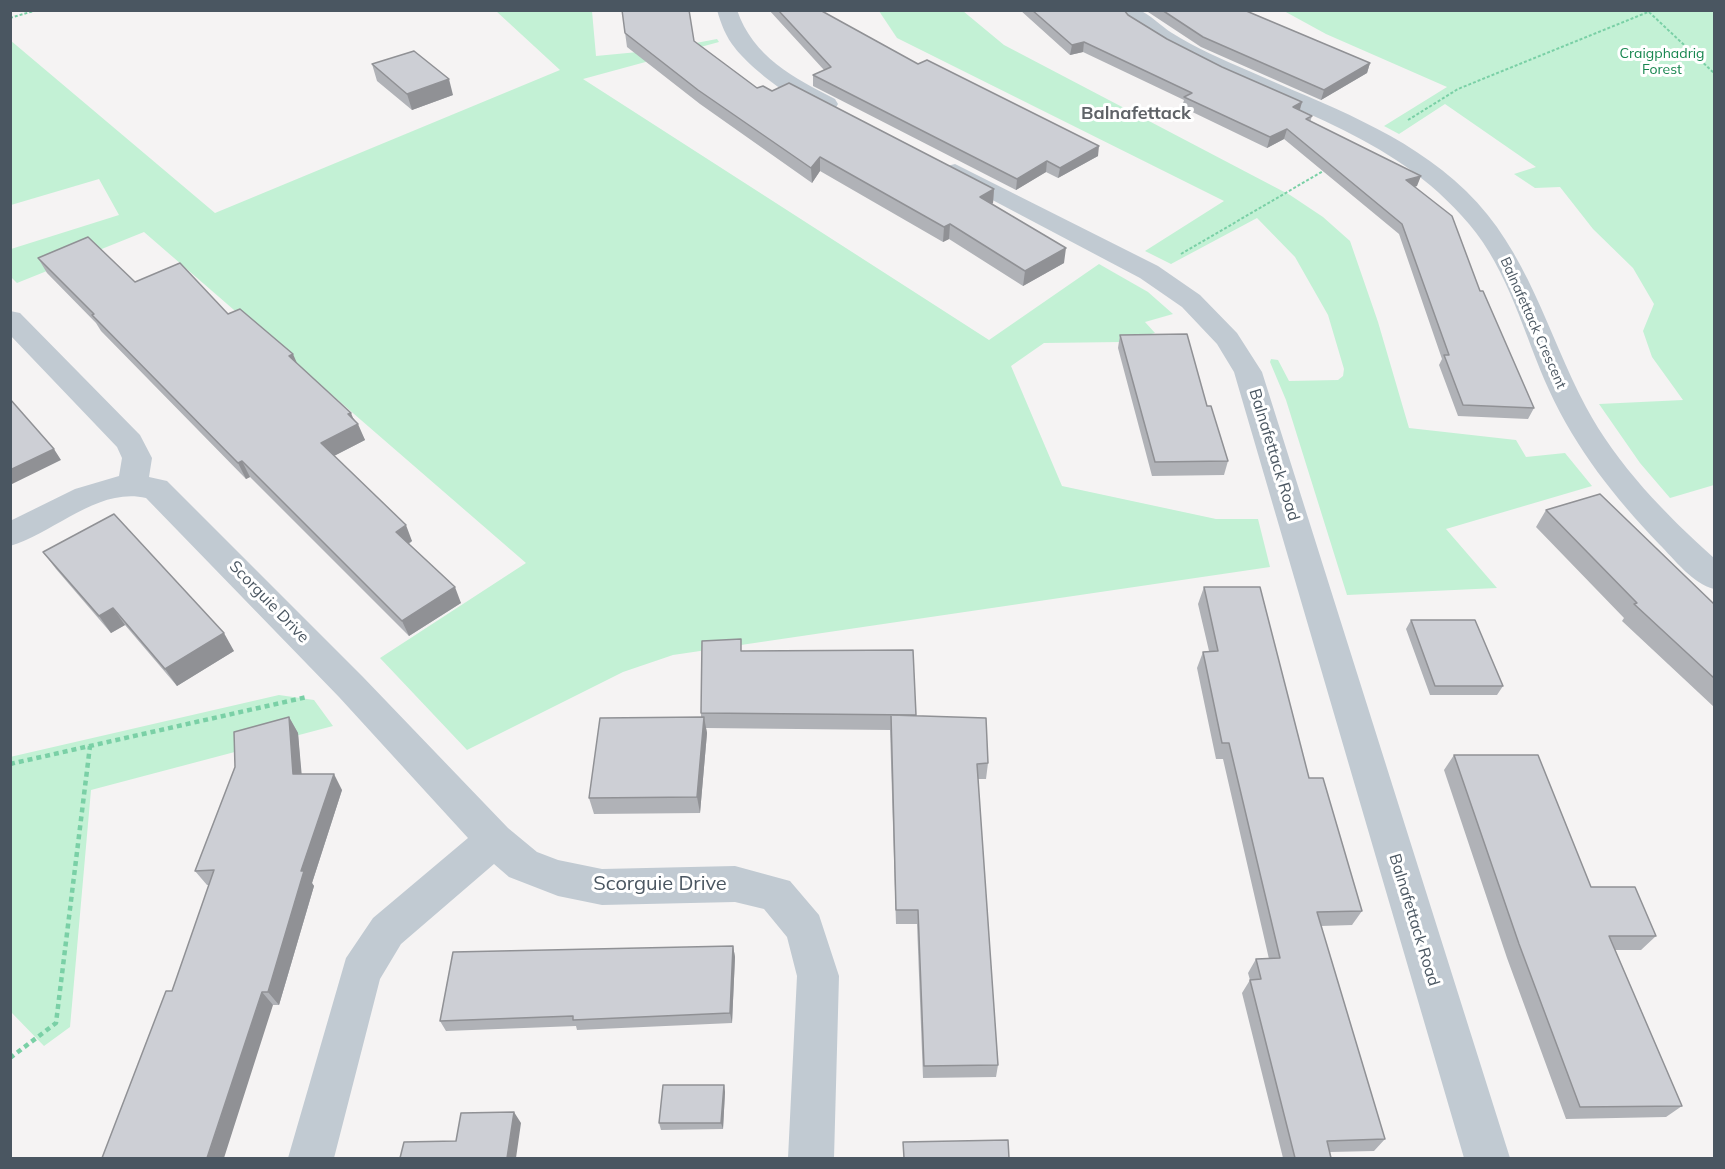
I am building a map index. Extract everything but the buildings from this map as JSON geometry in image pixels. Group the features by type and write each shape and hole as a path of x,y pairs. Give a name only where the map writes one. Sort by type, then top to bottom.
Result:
{"street":[{"path":"727,10 729,21 740,42 761,63 793,87 856,119"},
{"name":"Balnafettack Crescent","path":"1125,10 1164,38 1378,139 1415,162 1454,193 1485,226 1508,262 1572,410 1597,450 1646,508 1714,577"},
{"name":"Balnafettack Road","path":"929,158 1149,273 1191,301 1227,339 1248,372 1487,1158"},
{"path":"10,319 129,442 136,458 133,485"},
{"name":"Scorguie Drive","path":"10,535 73,503 105,490 133,485 156,489 351,687 494,840 523,865 558,878 602,887 735,884 776,894 805,928 818,976 811,1158"},
{"path":"311,1158 361,972 387,931 494,840"}],"path":[{"path":"10,18 37,10"},
{"path":"1149,273 1378,139 1458,89 1653,10"},
{"path":"1648,12 1714,73"},
{"path":"10,764 351,687"},
{"path":"10,1058 56,1023 90,746"}],"green space":[{"path":"496,11 592,11 596,56 659,50 717,39 719,42 583,79 989,340 1099,264 1148,292 1173,314 1145,322 1155,333 1121,342 1044,343 1011,366 1062,486 1216,519 1258,519 1270,567 673,655 623,672 467,750 380,658 526,563 144,232 17,283 11,277 11,249 119,215 99,179 11,205 10,40 215,213 560,70"},
{"path":"879,11 963,11 1004,45 1290,195 1323,217 1350,241 1378,322 1409,428 1516,440 1526,457 1565,453 1592,486 1446,529 1497,588 1347,595 1286,400 1270,362 1271,359 1278,360 1289,381 1338,380 1343,376 1344,369 1328,315 1295,257 1257,218 1171,264 1145,251 1224,201 897,38"},
{"name":"Craigphadrig Forest","path":"1284,11 1714,11 1714,485 1670,498 1640,463 1599,404 1683,400 1652,357 1643,331 1654,304 1633,268 1593,229 1560,187 1535,188 1514,174 1536,167 1445,104 1399,134 1384,126 1447,87 1326,34"},
{"path":"279,695 314,700 333,726 91,790 70,1027 44,1046 11,1012 10,757"}],"district":[{"name":"Balnafettack","path":"1136,114"}]}
